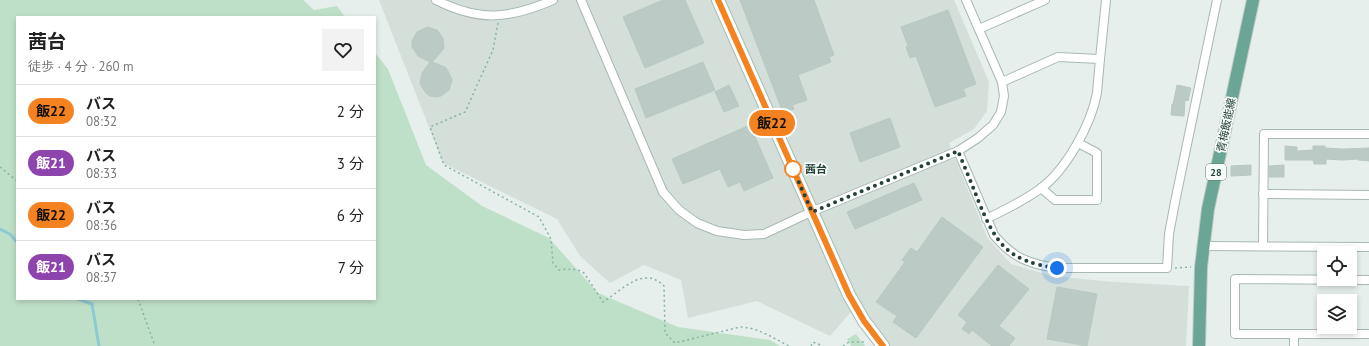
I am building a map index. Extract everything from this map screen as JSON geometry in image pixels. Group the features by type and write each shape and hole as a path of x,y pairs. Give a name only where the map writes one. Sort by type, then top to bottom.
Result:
{"main road":[{"name":"青梅飯能線","path":"1199,346 1202,246 1211,195 1252,0"}],"street":[{"path":"436,0 453,9 475,14 500,16 520,12 553,0"},
{"path":"581,0 663,192 679,210 697,223 717,231 744,235 764,234 812,212 958,151 978,138 993,125 1001,112 1004,96 1002,82 966,0"},
{"path":"718,0 849,295 864,321 881,344"},
{"path":"979,29 1045,0"},
{"path":"986,219 1012,207 1041,188 1062,166 1078,143 1089,120 1096,94 1106,0"},
{"path":"958,151 994,235 1003,246 1027,262 1040,266 1057,268 1167,268 1169,234 1217,0"},
{"path":"1002,82 1058,57 1100,59"},
{"path":"1263,246 1264,134 1369,134"},
{"path":"1041,188 1055,200 1097,200 1097,153 1078,143"},
{"path":"1263,194 1369,195"},
{"path":"1202,246 1369,248"},
{"path":"1369,280 1235,279 1235,334 1369,334"},
{"path":"1294,334 1294,346"}],"path":[{"path":"500,16 493,50 466,112 430,127 444,165 539,217 551,239 553,263 559,270 574,269 584,273 604,302 637,279 649,277 658,280 664,286 665,333 678,346"},
{"path":"0,167 16,180"},
{"path":"1167,268 1201,267"},
{"path":"138,300 155,346"},
{"path":"675,343 740,327 747,327 789,346"},
{"path":"811,346 813,342 823,346"},
{"path":"843,346 849,342 881,344"}],"shaded area":[{"path":"379,0 954,0 989,82 987,111 974,129 949,143 987,237 1011,264 1052,276 1114,282 1189,286 1186,346 887,346 857,305 830,336 757,301 688,318 681,280 644,265 610,283 580,256 557,219 443,163"}],"green space":[{"path":"0,0 303,0 314,10 337,6 344,16 16,16 16,300 376,300 376,54 388,69 426,165 482,206 549,238 598,293 678,327 770,340 780,346 0,346"},
{"path":"856,334 865,346 851,346 847,339"}],"building":[{"path":"663,0 685,0 704,43 645,68 623,17"},
{"path":"740,0 814,0 834,55 829,57 831,62 798,75 807,100 792,105 794,109 783,113"},
{"path":"948,10 976,84 963,89 966,96 935,107 916,56 910,58 906,47 908,46 901,27"},
{"path":"427,27 437,30 443,38 444,48 432,62 445,67 452,80 449,90 441,96 436,97 430,96 426,93 420,84 422,73 430,62 418,56 412,47 412,41 417,32"},
{"path":"703,62 715,90 646,118 635,89"},
{"path":"729,85 739,106 724,112 715,92"},
{"path":"1177,85 1191,88 1188,101 1185,100 1184,116 1171,115"},
{"path":"890,118 900,147 860,162 850,133"},
{"path":"750,125 773,178 744,191 740,182 728,187 720,169 683,184 672,159"},
{"path":"1285,146 1297,147 1297,151 1313,150 1313,146 1343,149 1369,148 1369,161 1358,159 1326,159 1326,164 1314,164 1313,160 1285,160"},
{"path":"1251,165 1251,175 1231,176 1231,166"},
{"path":"1284,165 1284,177 1269,177 1269,166"},
{"path":"914,183 922,200 855,229 847,212"},
{"path":"942,217 983,247 916,338 893,322 897,316 876,302 905,262 902,260 911,248 917,252"},
{"path":"998,265 1029,289 999,326 1015,338 1009,346 992,346 972,330 969,334 962,329 967,322 958,315"},
{"path":"1057,287 1097,294 1087,346 1047,339"}],"waterway":[{"path":"0,229 10,234 16,241"},
{"path":"81,300 92,304 99,346"}],"bus line":[{"name":"飯22","path":"718,0 849,295 864,321 883,346"}],"place":[{"name":"茜台","path":"793,169"}],"route":[{"path":"793,169 812,212 958,151 986,219 994,235 1003,246 1027,262 1040,266 1057,268"}]}
